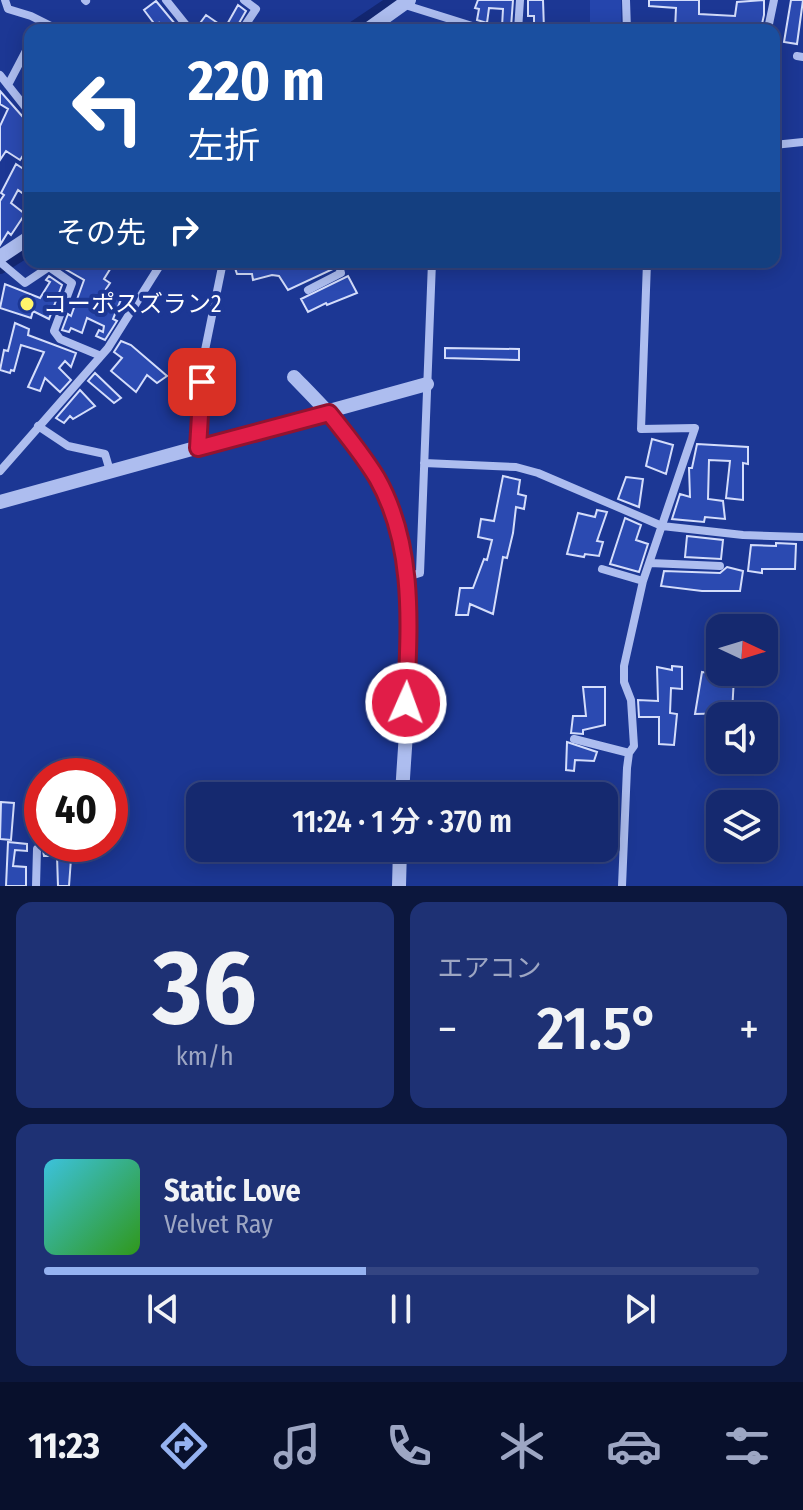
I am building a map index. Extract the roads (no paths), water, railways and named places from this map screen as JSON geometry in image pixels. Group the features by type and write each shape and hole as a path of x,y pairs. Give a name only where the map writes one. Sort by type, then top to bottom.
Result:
{"street":[{"path":"166,0 185,24"},
{"path":"244,0 256,9 246,24"},
{"path":"518,24 520,0"},
{"path":"626,0 627,24"},
{"path":"769,24 774,0"},
{"path":"375,24 403,2 467,24"},
{"path":"0,17 7,5 49,24"},
{"path":"40,24 42,20"},
{"path":"8,85 24,54"},
{"path":"0,75 24,105"},
{"path":"780,144 803,142"},
{"path":"24,243 2,263 25,283 48,268"},
{"path":"50,268 72,283 54,331 60,339 101,356"},
{"path":"0,471 101,356 158,268"},
{"path":"198,448 204,355 222,268"},
{"path":"308,290 341,273 340,268"},
{"path":"407,577 420,573 432,268"},
{"path":"622,886 629,753 634,746 631,700 624,682 624,666 643,581 695,428 641,429 647,268"},
{"path":"294,377 361,452 378,481 396,525 407,577 410,611 403,782"},
{"path":"0,502 427,384"},
{"path":"38,426 68,446 105,454 110,471"},
{"path":"424,463 516,467 538,473 662,526 743,535 803,537"},
{"path":"650,563 720,566"},
{"path":"602,569 643,581"},
{"path":"574,739 629,753"},
{"path":"36,886 37,862"},
{"path":"399,886 400,862"}],"waterway":[{"path":"362,24 390,5"},
{"path":"0,266 24,251"}],"place":[{"name":"コーポスズラン2","path":"27,304"}]}
